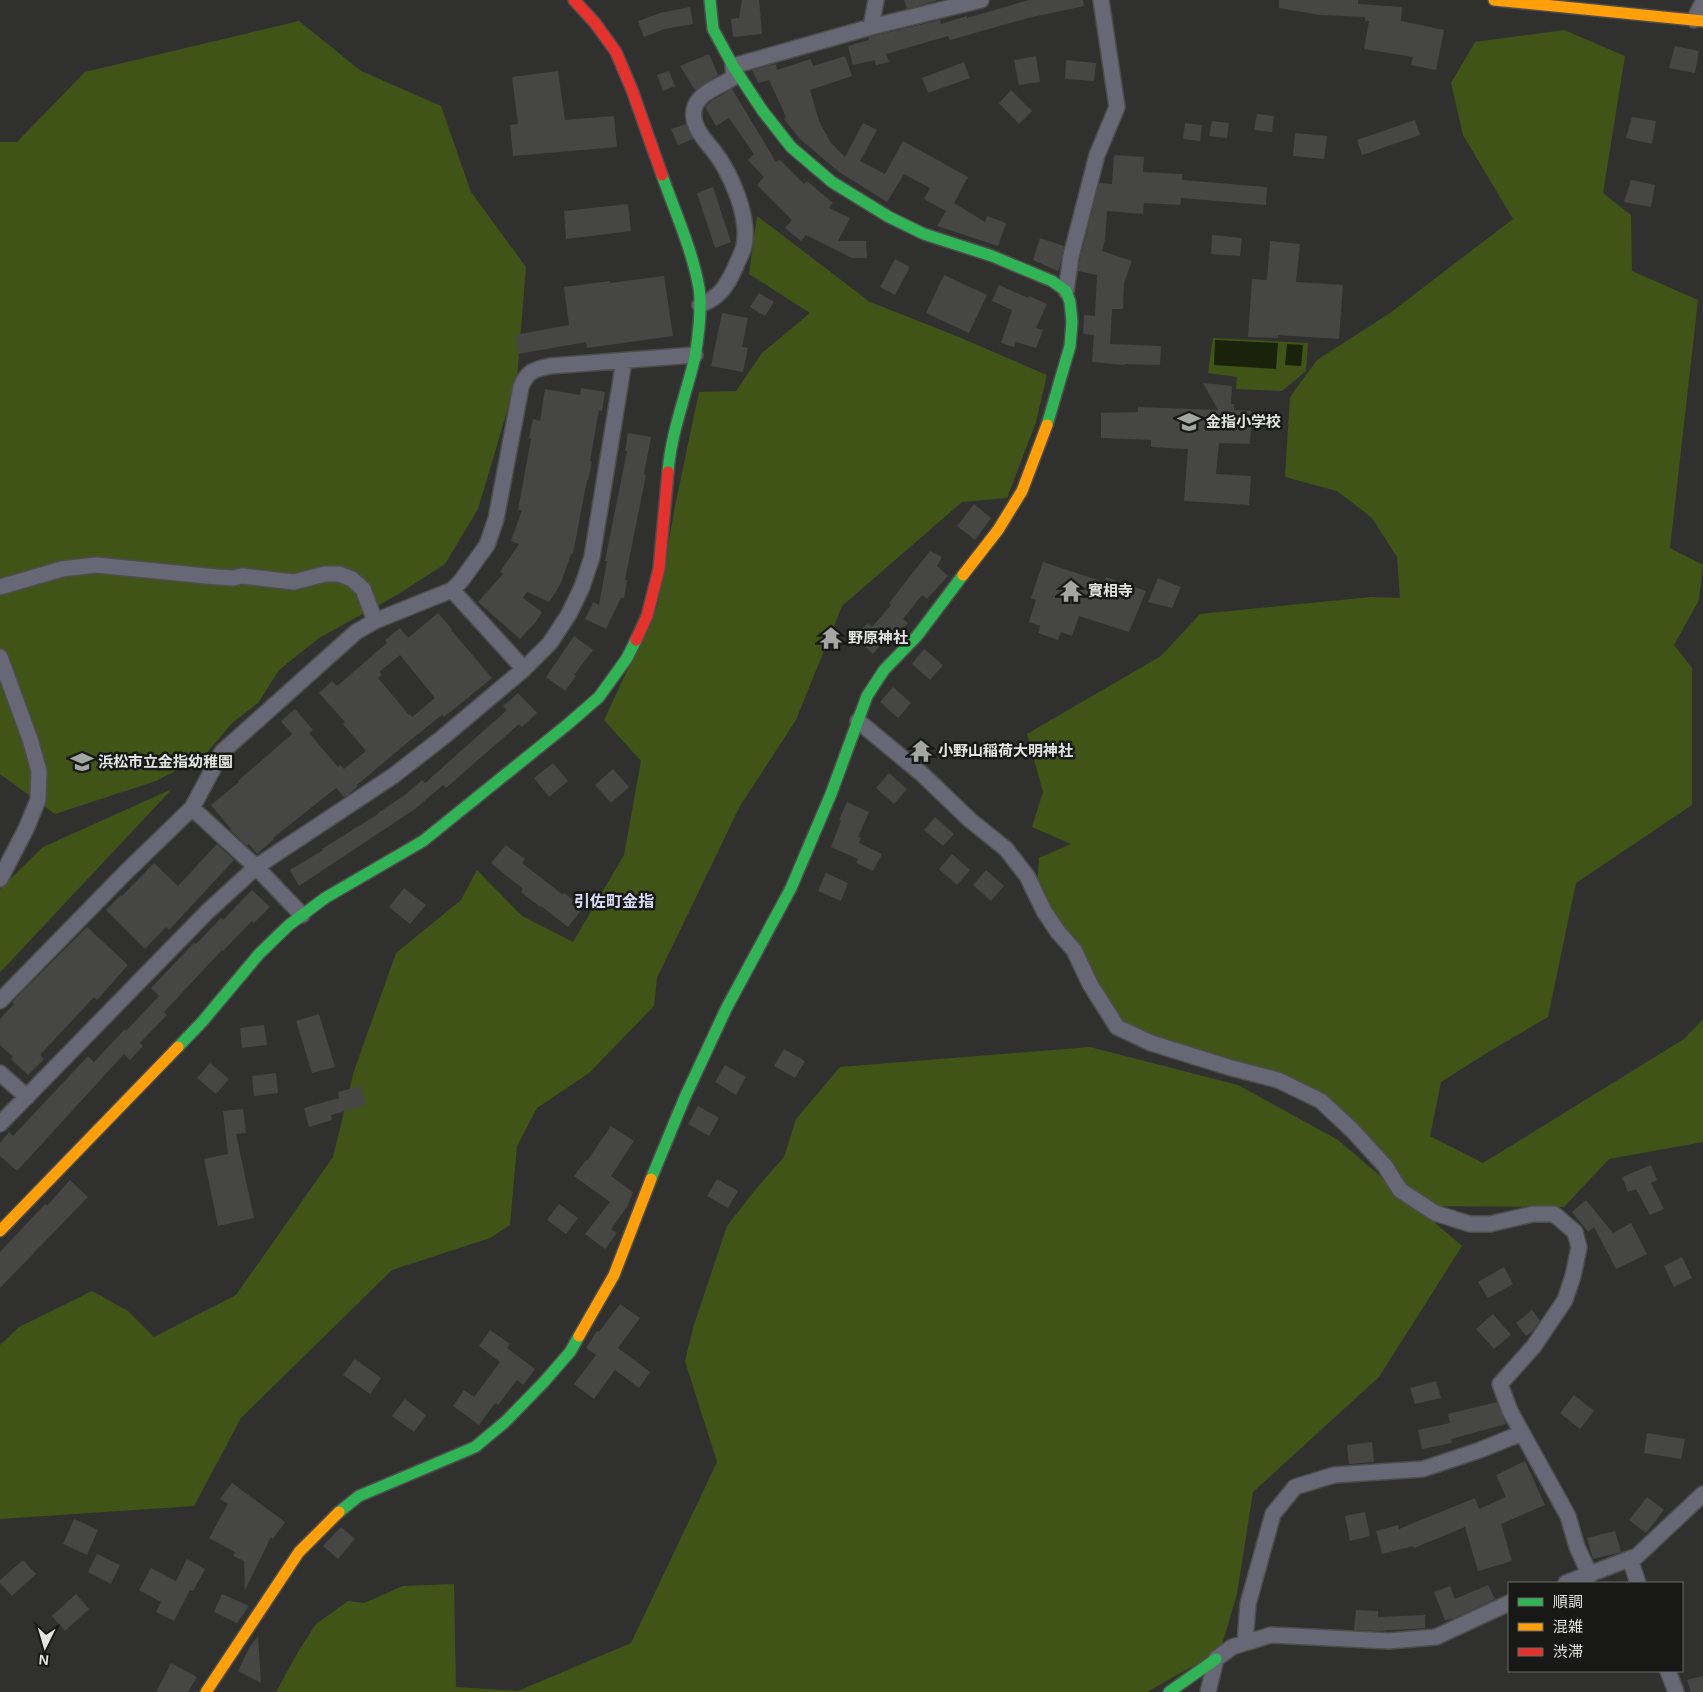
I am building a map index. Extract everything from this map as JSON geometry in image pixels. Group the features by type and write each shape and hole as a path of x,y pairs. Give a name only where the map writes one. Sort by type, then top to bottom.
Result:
{"street":[{"path":"0,1231 149,1079 202,1022 259,954 289,925 325,898 431,835 599,697 627,658 647,616 659,569 668,468 695,356 700,306 692,260 632,90 616,52 595,23 574,0"},
{"path":"710,0 713,29 733,66 762,110 791,147 832,182 889,217 924,234 992,256 1052,281 1066,291"},
{"path":"871,27 876,0"},
{"path":"733,66 871,27 981,0"},
{"path":"206,1692 299,1552 339,1512 359,1496 475,1446 505,1422 544,1383 570,1352 614,1275 649,1183 685,1097 726,1009 791,888 831,794 867,696 884,670 917,636 998,530 1022,491 1043,437 1070,346 1072,322 1070,302 1066,291 1071,256 1097,155 1117,107 1101,0"},
{"path":"1494,0 1698,21 1703,2"},
{"path":"700,306 713,300 730,280 744,245 743,215 736,192 714,151 702,138 696,125 693,111 697,102 708,92 734,77 733,66"},
{"path":"0,1001 123,875 192,808 222,752 356,632 375,621 452,590 461,581 487,545 496,519 521,387 528,373 535,369 550,366 695,356"},
{"path":"0,1124 207,912 256,867 393,776 442,738 524,669 550,643 569,614 582,587 592,557 624,361"},
{"path":"0,586 62,569 96,565 217,577 233,578 242,576 294,582 325,574 339,574 352,579 363,589 375,621"},
{"path":"452,590 524,669"},
{"path":"0,657 30,739 38,771 38,800 26,829 0,879"},
{"path":"858,721 922,774 970,820 1006,848 1027,876 1044,911 1058,932 1074,950 1090,984 1117,1027 1151,1043 1228,1067 1278,1080 1321,1101 1353,1131 1385,1166 1400,1190 1435,1214 1470,1224 1490,1224 1533,1214 1554,1214 1575,1232 1579,1247 1573,1276 1565,1300 1534,1346 1500,1384 1510,1411 1568,1516 1577,1547 1590,1575"},
{"path":"192,808 256,867 302,915"},
{"path":"0,1073 27,1097"},
{"path":"1245,1643 1248,1604 1273,1514 1295,1488 1334,1475 1423,1469 1480,1450 1522,1433"},
{"path":"1569,1582 1637,1556 1703,1494"},
{"path":"1630,1559 1638,1582"},
{"path":"1169,1692 1232,1647 1271,1635 1389,1641 1436,1638 1508,1603"},
{"path":"1208,1692 1216,1659"},
{"path":"1668,1672 1676,1692"}],"green space":[{"path":"299,21 361,71 441,106 471,192 526,267 517,378 478,509 445,564 397,595 319,638 279,670 258,703 232,723 204,756 156,781 55,814 0,774 0,142 17,142 85,72"},
{"path":"1564,30 1625,56 1603,193 1631,215 1632,271 1698,300 1670,548 1703,565 1699,600 1674,645 1692,668 1692,805 1576,883 1548,1017 1441,1082 1430,1136 1483,1163 1684,1039 1703,1019 1703,1142 1609,1159 1564,1207 1424,1206 1305,1093 1117,1027 1090,963 1037,887 1039,858 1071,844 1032,827 1043,792 1027,734 1161,656 1200,614 1371,597 1400,598 1397,557 1372,518 1337,491 1285,477 1290,397 1317,360 1390,313 1513,219 1463,135 1451,83 1475,42"},
{"path":"757,216 870,302 954,335 1047,375 1036,422 1007,498 962,502 842,606 796,720 740,806 657,978 654,1006 589,1073 537,1108 517,1146 510,1225 490,1238 392,1270 241,1418 194,1506 0,1519 0,1345 19,1327 92,1291 128,1311 154,1337 236,1295 333,1157 354,1071 396,953 461,900 477,870 522,916 573,942 624,855 641,761 604,720 657,607 675,506 699,392 736,391 762,353 810,313 749,274"},
{"path":"1213,338 1308,343 1306,371 1282,391 1236,389 1237,377 1208,373"},
{"path":"172,789 0,972 0,889 43,847"},
{"path":"1090,1047 1238,1085 1338,1140 1462,1246 1379,1377 1253,1492 1237,1594 1220,1651 1147,1692 276,1692 316,1624 348,1601 364,1603 403,1586 454,1584 456,1687 518,1691 631,1643 717,1462 685,1361 693,1328 727,1226 784,1157 796,1119 840,1067"}],"shaded area":[{"path":"1215,340 1278,343 1276,369 1214,365"},
{"path":"1287,344 1303,345 1301,366 1285,365"}],"building":[{"path":"742,0 759,0 762,34 733,37 731,19 739,18"},
{"path":"904,0 936,0 936,1 907,9"},
{"path":"1029,0 1083,0 1084,6 1028,18 950,40 948,36 886,54 889,62 876,65 875,60 853,65 848,46 869,40 869,37 940,20 941,24 967,16 967,18"},
{"path":"1279,0 1358,0 1358,4 1402,7 1401,21 1444,30 1436,70 1411,65 1413,57 1364,49 1369,21 1365,21 1365,17 1320,15 1279,8"},
{"path":"690,7 693,24 664,29 644,37 638,21 660,13"},
{"path":"1675,46 1699,51 1695,73 1669,68"},
{"path":"709,54 718,75 695,90 680,66"},
{"path":"845,56 852,76 810,90 819,121 831,143 845,157 863,123 877,130 860,161 885,174 903,141 968,177 954,203 985,222 987,216 1006,223 998,246 937,226 946,211 924,199 930,188 904,174 887,202 839,172 800,139 784,119 786,117 769,80 758,83 752,70 776,64 777,70 811,59 813,66"},
{"path":"1036,56 1040,82 1019,85 1014,60"},
{"path":"1066,60 1096,63 1094,81 1065,79"},
{"path":"964,62 970,78 928,93 922,78"},
{"path":"558,71 565,120 614,116 617,147 513,156 510,125 518,124 512,77"},
{"path":"669,71 675,86 663,91 657,75"},
{"path":"732,89 776,162 780,160 804,184 807,181 833,203 829,208 850,218 838,241 866,241 867,258 852,258 806,235 801,241 785,228 792,220 757,185 764,177 748,160 754,154 729,118 716,126 705,107 711,101"},
{"path":"1011,90 1032,111 1019,124 999,103"},
{"path":"1257,114 1274,116 1272,132 1254,130"},
{"path":"1632,117 1656,121 1652,144 1626,138"},
{"path":"1415,120 1420,135 1362,155 1357,140"},
{"path":"1212,121 1229,123 1227,138 1209,136"},
{"path":"1185,123 1202,125 1200,141 1183,139"},
{"path":"686,124 693,139 678,145 671,129"},
{"path":"1295,133 1327,136 1324,159 1293,156"},
{"path":"1114,155 1144,157 1143,172 1182,174 1182,180 1267,187 1266,205 1181,198 1180,205 1144,203 1143,214 1107,211 1102,251 1132,261 1124,283 1123,309 1112,309 1110,344 1161,346 1160,365 1125,365 1092,362 1094,335 1083,334 1084,315 1095,316 1097,275 1078,271 1080,258 1099,183 1112,184"},
{"path":"1631,180 1655,185 1651,207 1624,202"},
{"path":"713,187 731,242 715,248 697,193"},
{"path":"628,204 631,231 566,239 564,211"},
{"path":"1212,235 1242,238 1240,256 1211,254"},
{"path":"1040,238 1064,246 1058,271 1033,260"},
{"path":"1270,241 1300,244 1296,282 1343,285 1339,339 1278,335 1278,338 1248,337 1252,279 1267,280"},
{"path":"895,259 910,267 895,295 880,287"},
{"path":"944,275 987,295 969,333 926,313"},
{"path":"664,276 673,336 587,348 586,342 518,354 515,335 569,325 564,287"},
{"path":"999,285 1047,304 1036,328 1043,330 1036,348 1016,342 1014,347 1001,343 1012,310 992,301"},
{"path":"759,293 774,302 765,316 750,307"},
{"path":"722,313 748,318 742,347 748,348 743,372 711,366"},
{"path":"1203,383 1232,386 1231,404 1234,404 1234,410 1252,411 1250,444 1219,443 1216,474 1251,476 1249,505 1184,501 1188,449 1151,447 1151,440 1101,438 1101,413 1138,412 1138,407 1218,410"},
{"path":"581,388 605,392 602,411 599,410 590,461 592,462 573,554 571,554 560,585 549,602 527,592 523,598 542,612 535,623 520,639 478,602 503,574 500,572 519,544 511,541 522,510 518,510 533,419 540,421 545,389 580,395"},
{"path":"628,433 651,437 644,474 646,475 625,580 627,580 624,598 621,598 606,629 585,619 593,602 599,605 607,561 605,561 627,451 625,451"},
{"path":"974,504 991,518 975,540 957,526"},
{"path":"930,551 942,557 937,566 948,576 927,599 922,595 903,619 908,623 895,638 890,634 873,654 854,637 868,623 872,627 891,605 889,603"},
{"path":"1043,562 1104,582 1106,577 1146,591 1129,632 1079,616 1072,636 1061,632 1058,640 1038,633 1040,626 1029,622 1036,600 1031,598"},
{"path":"1158,578 1181,587 1172,608 1148,602"},
{"path":"438,613 492,678 444,717 442,715 408,742 357,785 348,795 344,797 336,788 273,838 257,854 249,844 247,846 230,830 211,805 292,734 281,721 295,709 313,730 309,733 338,767 340,765 344,769 366,751 343,724 345,722 319,693 332,681 337,686 387,643 385,640 400,628 408,638","holes":["400,655 435,698 412,717 378,678 382,675 379,672"]},
{"path":"574,636 593,650 574,675 576,676 565,691 546,677"},
{"path":"924,649 943,665 930,680 912,664"},
{"path":"893,687 911,703 898,718 880,702"},
{"path":"518,693 537,713 522,727 519,724 446,788 443,785 415,809 299,886 290,870 378,814 422,780 425,783 507,710 503,706"},
{"path":"553,763 568,781 549,797 534,778"},
{"path":"613,769 629,787 611,803 595,785"},
{"path":"889,773 907,789 894,804 876,788"},
{"path":"847,802 869,812 858,837 861,838 859,843 882,854 873,871 856,863 858,859 831,847 841,821 839,820"},
{"path":"935,817 954,834 943,846 924,830"},
{"path":"217,844 234,860 169,930 166,927 145,949 106,910 154,863 178,886"},
{"path":"506,845 525,859 522,863 583,908 568,927 521,892 523,889 491,863"},
{"path":"952,854 970,870 957,885 939,869"},
{"path":"986,870 1004,886 991,901 973,885"},
{"path":"826,873 848,883 841,901 818,891"},
{"path":"404,888 426,905 410,924 389,907"},
{"path":"252,890 270,907 254,923 252,921 222,950 164,1012 167,1015 140,1043 143,1046 130,1060 124,1054 17,1171 0,1156 0,1143 9,1132 13,1136 88,1056 94,1062 125,1029 126,1031 159,996 151,988 194,943 196,944 221,918 223,920"},
{"path":"87,927 128,965 97,1000 94,997 40,1055 44,1059 28,1075 11,1059 13,1057 0,1045 0,1019 14,1004 12,1002"},
{"path":"319,1014 335,1067 312,1073 296,1021"},
{"path":"264,1025 267,1045 242,1048 240,1028"},
{"path":"784,1049 805,1061 795,1078 774,1066"},
{"path":"210,1063 229,1079 216,1094 197,1078"},
{"path":"725,1065 746,1077 736,1095 715,1082"},
{"path":"276,1073 278,1093 254,1096 252,1076"},
{"path":"361,1086 366,1105 331,1115 332,1120 309,1127 304,1108 339,1098 338,1092"},
{"path":"698,1106 719,1118 709,1136 688,1124"},
{"path":"243,1109 246,1133 236,1134 254,1218 218,1226 204,1159 228,1154 223,1111"},
{"path":"611,1126 634,1141 611,1176 633,1192 627,1207 611,1229 617,1233 605,1249 585,1234 610,1202 574,1176 587,1161"},
{"path":"1651,1165 1657,1180 1651,1183 1664,1209 1650,1215 1636,1189 1628,1192 1622,1177"},
{"path":"717,1179 738,1191 728,1208 707,1196"},
{"path":"70,1180 88,1197 0,1288 0,1252 45,1204 47,1206"},
{"path":"1586,1200 1613,1233 1631,1223 1647,1254 1616,1269 1594,1227 1588,1232 1572,1212"},
{"path":"559,1204 578,1218 566,1234 547,1220"},
{"path":"1682,1257 1692,1278 1674,1287 1664,1266"},
{"path":"1504,1267 1513,1284 1488,1298 1478,1282"},
{"path":"620,1304 640,1318 618,1348 650,1372 639,1388 615,1370 594,1399 574,1384 596,1355 586,1348 597,1331 599,1332"},
{"path":"1532,1310 1540,1321 1532,1332 1526,1336 1516,1323"},
{"path":"1493,1314 1511,1335 1494,1349 1476,1329"},
{"path":"490,1330 510,1344 507,1348 535,1369 523,1385 517,1380 498,1405 495,1403 479,1425 453,1406 464,1390 474,1397 500,1362 479,1346"},
{"path":"355,1359 381,1378 370,1394 343,1375"},
{"path":"1436,1381 1441,1398 1415,1404 1410,1388"},
{"path":"1574,1395 1594,1411 1580,1429 1560,1413"},
{"path":"405,1399 426,1415 414,1432 392,1416"},
{"path":"1497,1402 1506,1424 1451,1439 1452,1443 1422,1449 1418,1430 1450,1423 1448,1414"},
{"path":"1647,1433 1685,1439 1681,1459 1644,1453"},
{"path":"1372,1442 1374,1462 1349,1464 1347,1445"},
{"path":"1525,1461 1545,1505 1501,1524 1512,1561 1478,1571 1465,1527 1414,1548 1413,1546 1382,1554 1376,1531 1398,1525 1399,1529 1475,1498 1479,1509 1506,1497 1496,1475"},
{"path":"232,1483 285,1522 273,1539 271,1537 245,1590 244,1561 233,1556 235,1552 209,1538 228,1504 220,1499"},
{"path":"1647,1497 1664,1510 1646,1533 1629,1520"},
{"path":"1365,1512 1370,1536 1350,1541 1345,1516"},
{"path":"74,1519 98,1530 87,1555 63,1544"},
{"path":"341,1527 355,1539 338,1559 323,1546"},
{"path":"1615,1531 1621,1552 1593,1559 1587,1538"},
{"path":"97,1554 120,1565 111,1584 88,1572"},
{"path":"187,1559 205,1569 193,1591 190,1590 174,1621 156,1612 161,1602 139,1590 151,1568 176,1581"},
{"path":"23,1560 36,1574 12,1596 0,1583 0,1580"},
{"path":"1488,1585 1495,1599 1453,1619 1445,1620 1434,1592 1450,1586 1455,1599"},
{"path":"76,1594 89,1609 65,1631 52,1616"},
{"path":"222,1594 249,1606 237,1623 214,1612"},
{"path":"1356,1610 1378,1611 1378,1617 1425,1615 1425,1628 1377,1631 1354,1630"},
{"path":"258,1636 261,1683 238,1671 249,1648"},
{"path":"171,1663 197,1677 188,1692 156,1692"},
{"path":"1703,1676 1703,1692 1691,1692 1687,1680"}],"traffic: fast":[{"path":"710,0 713,29 733,66 762,110 791,147 832,182 889,217 924,234 992,256 1052,281 1066,291 1070,302 1072,322 1070,346 1047,425"},
{"path":"662,175 692,259 699,288 700,304 695,357 675,428 668,472"},
{"path":"651,1179 685,1097 726,1009 791,888 831,794 867,696 884,670 917,636 963,575"},
{"path":"178,1047 202,1022 259,954 289,925 325,898 423,841 599,697 627,658 636,640"},
{"path":"339,1512 359,1496 475,1447 505,1422 543,1383 570,1352 579,1336"},
{"path":"1169,1692 1216,1659"}],"traffic: slow":[{"path":"1494,0 1703,21"},
{"path":"963,575 998,530 1022,491 1047,425"},
{"path":"0,1231 178,1047"},
{"path":"579,1336 614,1275 651,1179"},
{"path":"206,1692 299,1552 339,1512"}],"traffic: jam":[{"path":"574,0 595,23 616,52 632,90 662,175"},
{"path":"636,640 647,616 659,569 668,472"}],"place":[{"name":"金指小学校","path":"1189,422"},
{"name":"實相寺","path":"1071,591"},
{"name":"野原神社","path":"831,638"},
{"name":"小野山稲荷大明神社","path":"921,751"},
{"name":"浜松市立金指幼稚園","path":"82,762"}],"district":[{"name":"引佐町金指","path":"614,901"}]}
